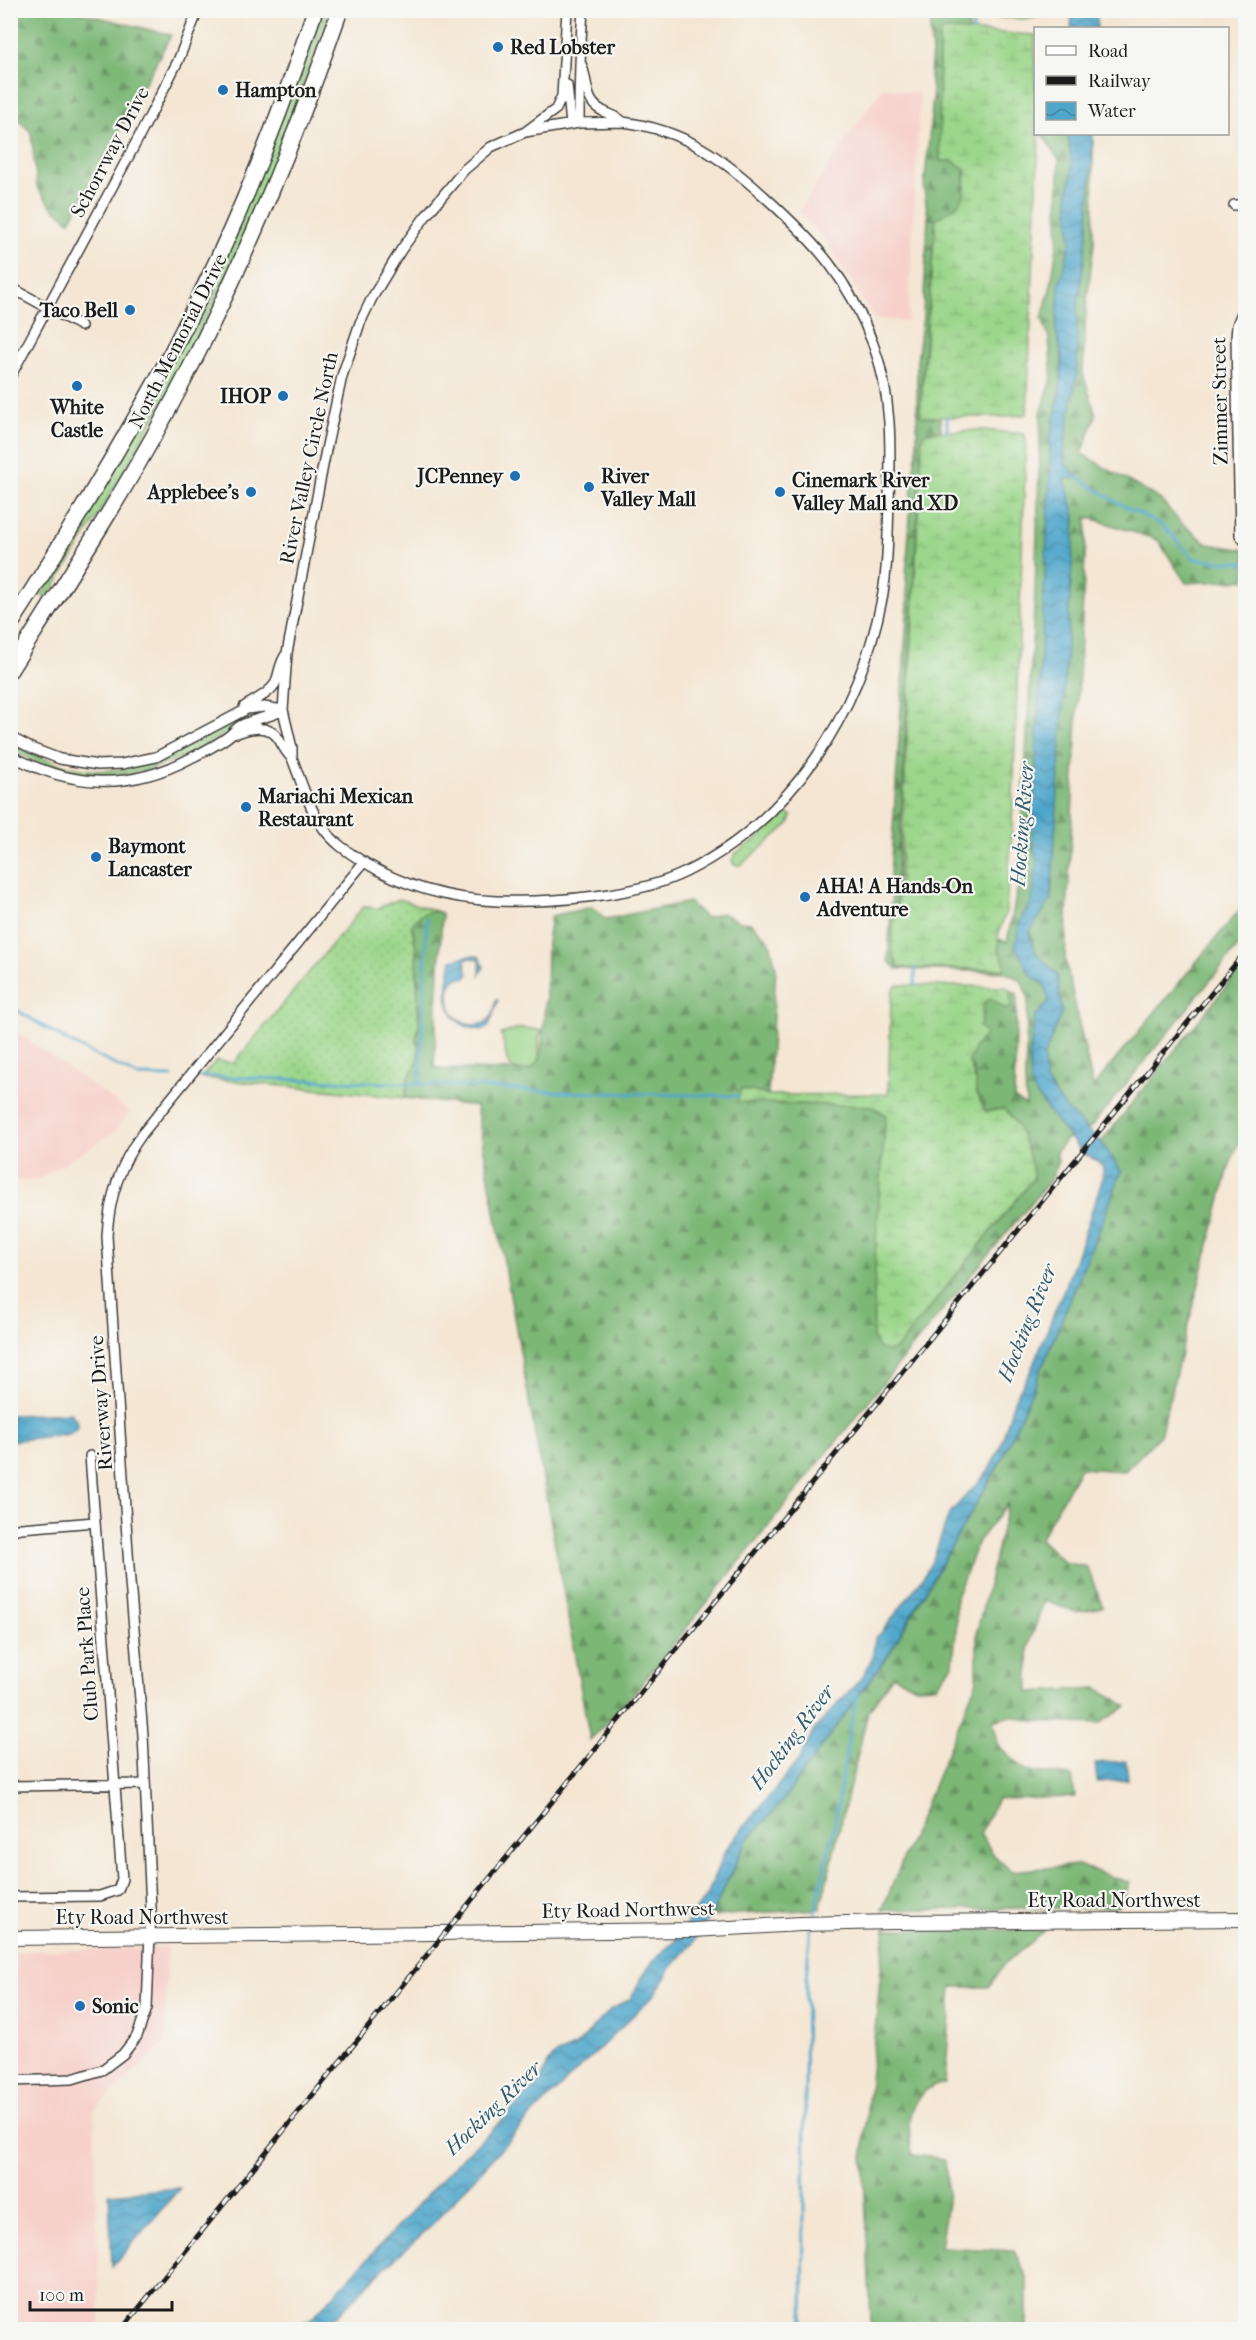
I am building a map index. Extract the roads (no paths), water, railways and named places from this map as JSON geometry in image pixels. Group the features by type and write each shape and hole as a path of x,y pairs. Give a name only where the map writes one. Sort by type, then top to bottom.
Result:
{"main road":[{"name":"North Memorial Drive","path":"10,625 104,473 176,344 243,201 271,133 315,10"},
{"name":"North Memorial Drive","path":"10,670 122,491 179,390 247,251 287,157 340,10"}],"street":[{"name":"Schorrway Drive","path":"10,377 49,308 178,61 198,10"},
{"path":"525,132 556,110 562,96 567,10"},
{"path":"575,124 583,10"},
{"path":"10,755 40,770 58,775 78,780 117,782 136,779 175,766 230,735 247,729 266,729 278,737 286,753 292,758 323,829 348,852 398,881 434,893 478,900 505,901 553,899 626,891 657,884 685,873 727,849 756,827 804,777 836,726 868,651 877,623 886,569 890,442 884,380 874,347 858,308 844,284 812,240 728,164 711,152 690,141 652,128 623,122 615,114 599,109 589,95 585,72 581,64"},
{"path":"565,65 575,124"},
{"name":"River Valley Circle North","path":"292,758 283,710 287,653 342,376 361,321 376,291 401,250 454,181 491,147 525,132 575,124 623,122"},
{"path":"1234,205 1245,205"},
{"path":"10,287 81,327"},
{"name":"Zimmer Street","path":"1243,539 1236,339 1237,325 1245,303"},
{"name":"River Valley Circle North","path":"12,736 31,748 60,759 98,765 122,764 156,757 264,696 274,686 281,661 287,653"},
{"path":"237,713 255,707 283,710"},
{"path":"230,735 237,727 245,723 270,718 283,710"},
{"name":"Riverway Drive","path":"10,2081 72,2079 102,2070 123,2054 137,2036 147,2008 151,1937 143,1735 130,1582 107,1236 109,1212 119,1173 137,1140 364,862"},
{"name":"Club Park Place","path":"10,1897 100,1896 118,1890 122,1879 90,1456"},
{"path":"10,1531 21,1528 95,1522"},
{"path":"10,1786 145,1784"},
{"name":"Ety Road Northwest","path":"10,1938 693,1930 801,1924 927,1921 1245,1920"}],"water":[{"path":"1072,11 1097,11 1097,27 1071,27"},
{"path":"1068,135 1093,135 1088,229 1077,311 1077,372 1065,443 1064,462 1079,478 1065,479 1075,517 1051,900 1029,933 1036,953 1057,974 1062,1012 1044,1056 1045,1080 1067,1110 1101,1142 1121,1171 1106,1213 1000,1463 889,1654 780,1804 747,1840 711,1916 693,1943 671,1968 655,1994 532,2115 428,2229 380,2272 324,2329 290,2330 312,2318 464,2155 541,2080 548,2063 555,2055 576,2046 610,2010 630,1999 645,1972 659,1954 673,1943 708,1893 723,1855 732,1841 798,1761 814,1730 863,1676 872,1659 875,1638 922,1579 933,1559 949,1514 987,1473 1000,1448 1014,1400 1031,1370 1074,1264 1102,1180 1103,1167 1096,1160 1082,1153 1031,1086 1029,1058 1035,1017 1049,1001 1045,986 1030,974 1015,945 1020,921 1032,900 1037,863 1032,837 1050,440 1061,383 1062,357 1056,331 1059,285 1071,241 1068,196 1072,170"},
{"path":"479,956 484,967 480,974 480,959 467,958 465,961 468,975 451,984 449,1001 457,1018 468,1024 485,1022 494,1012 489,1026 484,1030 459,1022 453,1015 449,1005 448,984 452,960"},
{"path":"71,1413 78,1423 76,1429 69,1434 11,1441 11,1415"},
{"path":"1126,1761 1128,1780 1097,1782 1095,1763"},
{"path":"180,2188 112,2267 109,2194"}],"waterway":[{"path":"973,17 973,31"},
{"path":"947,416 947,432"},
{"path":"1077,477 1118,503 1162,525 1194,559 1246,563"},
{"path":"420,1084 427,919"},
{"path":"915,968 915,985"},
{"path":"10,1006 69,1042 137,1076 172,1077"},
{"path":"194,1076 422,1084 557,1092 738,1096"},
{"path":"813,1920 834,1827 852,1717 858,1695"},
{"path":"803,2330 806,1978 811,1927"}],"railway":[{"path":"121,2330 1246,951"}],"place":[{"name":"Red Lobster","path":"498,47"},
{"name":"Hampton","path":"223,90"},
{"name":"Taco Bell","path":"130,310"},
{"name":"White Castle","path":"77,386"},
{"name":"IHOP","path":"283,396"},
{"name":"JCPenney","path":"515,476"},
{"name":"River Valley Mall","path":"589,487"},
{"name":"Applebee's","path":"251,492"},
{"name":"Cinemark River Valley Mall and XD","path":"780,492"},
{"name":"Mariachi Mexican Restaurant","path":"246,807"},
{"name":"Baymont Lancaster","path":"96,857"},
{"name":"AHA! A Hands-On Adventure","path":"805,897"},
{"name":"Sonic","path":"80,2006"}],"water label":[{"name":"Hocking River","path":"1022,824"},
{"name":"Hocking River","path":"1027,1323"},
{"name":"Hocking River","path":"792,1737"},
{"name":"Hocking River","path":"493,2108"}]}
